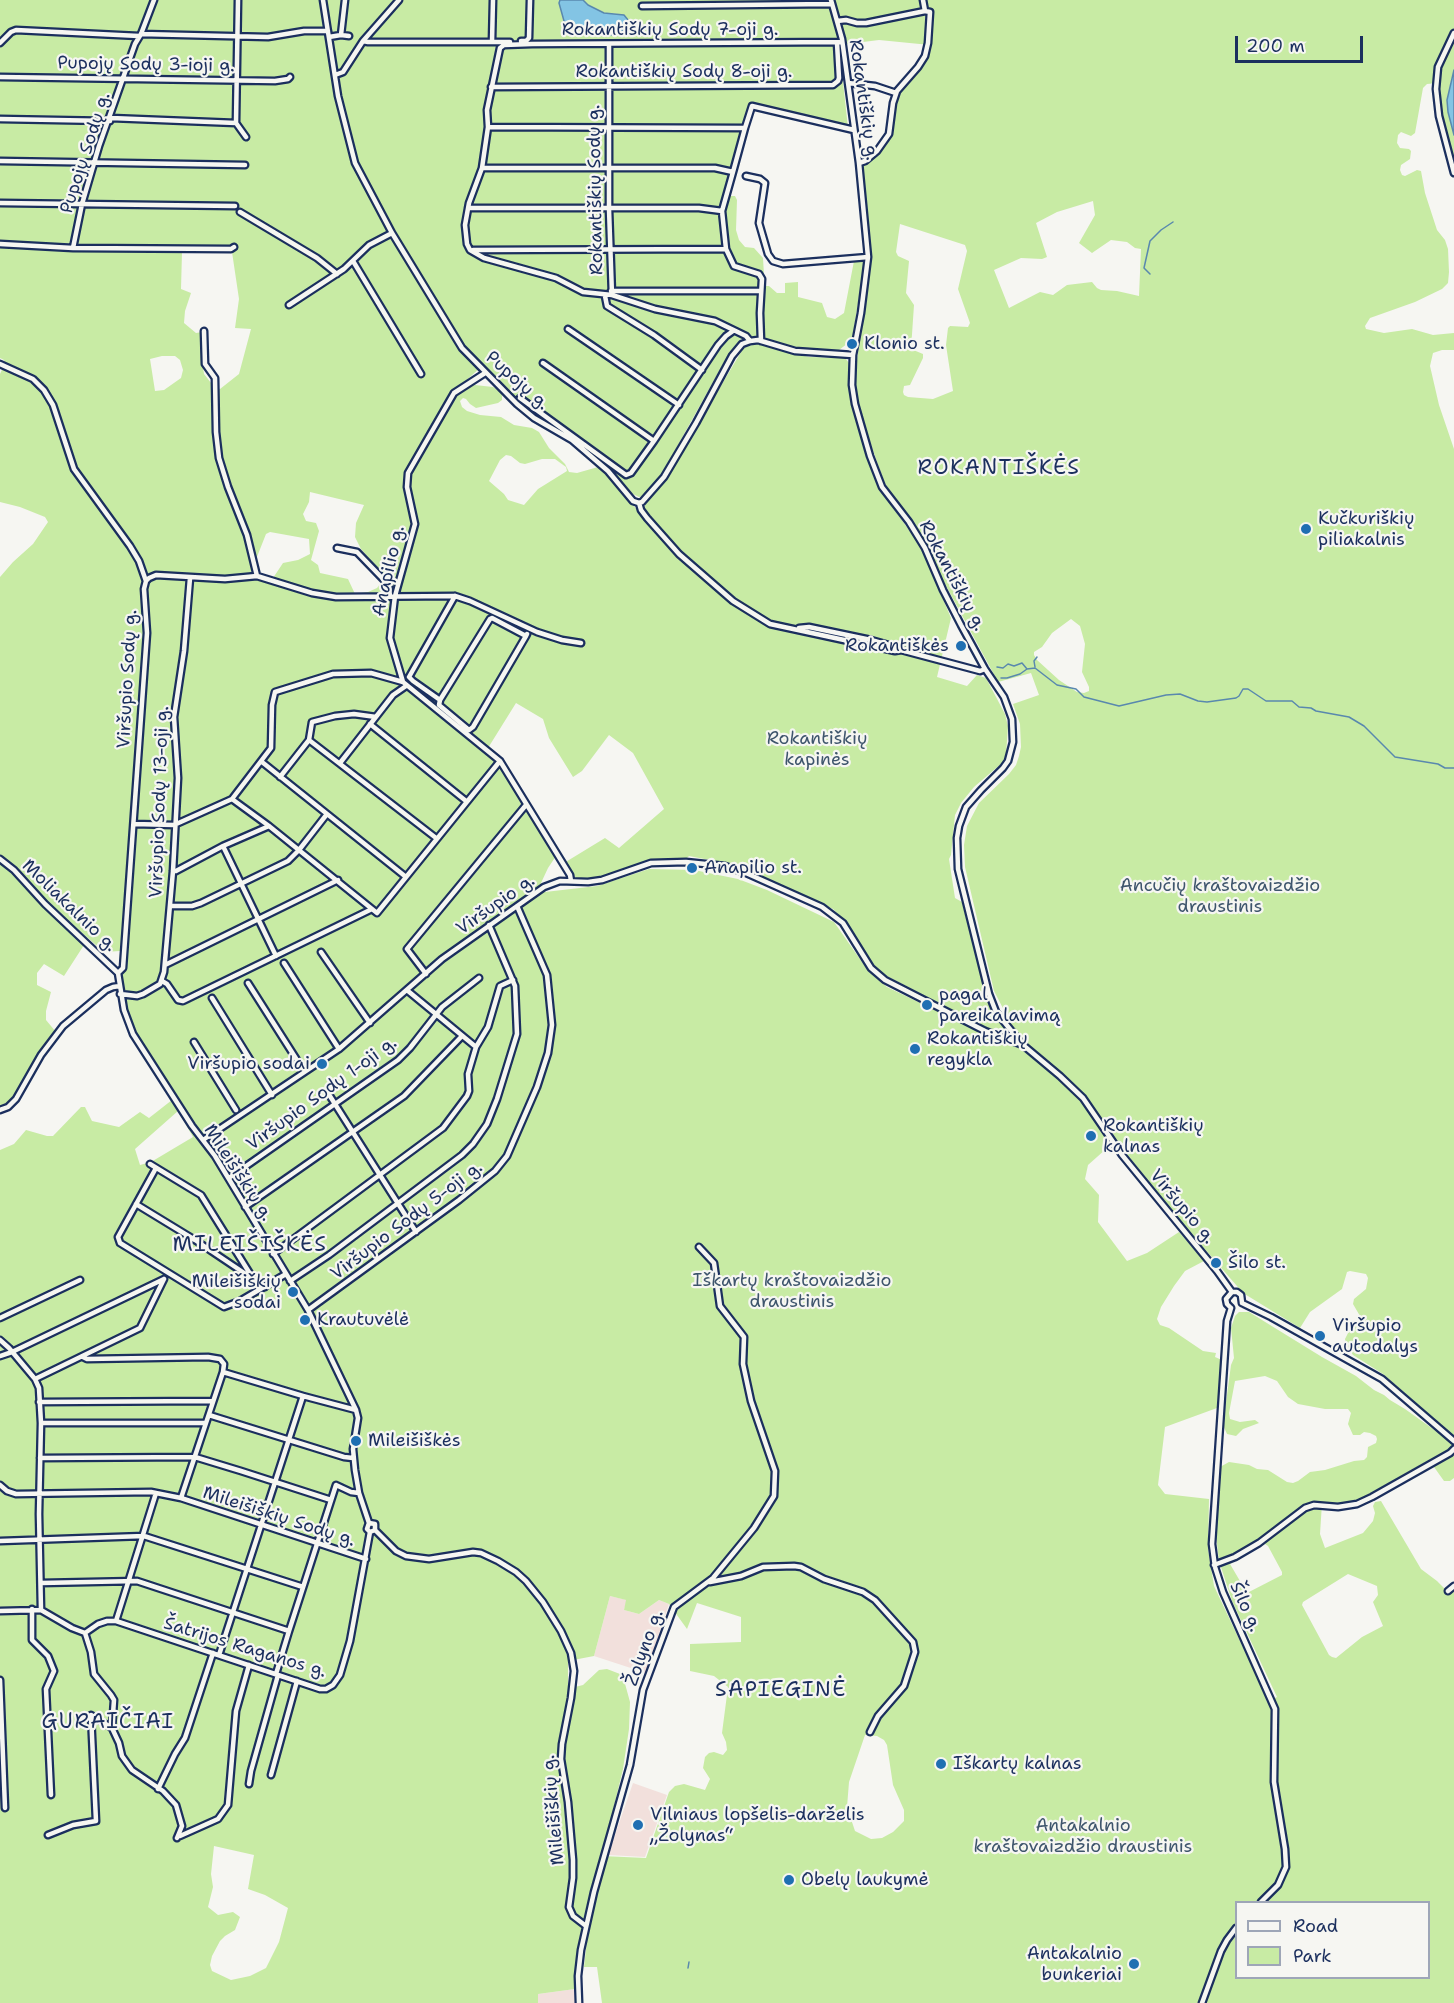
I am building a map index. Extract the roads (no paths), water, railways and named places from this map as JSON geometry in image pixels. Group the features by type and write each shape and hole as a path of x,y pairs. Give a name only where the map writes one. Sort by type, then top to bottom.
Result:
{"street":[{"name":"Pupojų Sodų g.","path":"74,248 82,204 94,162 154,0"},
{"path":"238,0 236,123 246,137"},
{"name":"Pupojų g.","path":"323,0 338,96 355,163 392,233 462,348 484,373 534,418 572,440 608,471 633,501 639,503 647,518 674,548 733,601 770,624 895,651 901,650 980,671 985,669"},
{"path":"341,35 345,0"},
{"path":"335,75 343,72 363,41 399,0"},
{"path":"492,42 493,0"},
{"path":"363,41 528,40 531,0"},
{"path":"859,163 878,151 887,139 896,93 925,56 928,12 923,0"},
{"path":"642,6 831,2"},
{"name":"Rokantiškių g.","path":"831,2 837,21 839,43 848,83 868,257 853,355 852,385 855,404 879,481 925,548 943,590 985,669 1008,705 1012,719 1013,742 1008,761 1004,768 973,799 962,817 956,858 988,994 996,1012 1023,1046 1039,1059"},
{"path":"837,21 866,23 928,12"},
{"path":"0,43 16,30 268,37 304,31 349,36"},
{"path":"1454,33 1438,67 1436,89 1439,116 1454,173"},
{"name":"Rokantiškių Sodų 7-oji g.","path":"491,87 500,48 504,45 839,43"},
{"name":"Rokantiškių Sodų 8-oji g.","path":"491,87 833,85 839,78 839,43"},
{"name":"Rokantiškių Sodų g.","path":"609,45 611,293 655,309 715,321 746,336 750,341"},
{"name":"Pupojų Sodų 3-ioji g.","path":"0,77 275,81 291,77"},
{"path":"848,83 875,86 896,93"},
{"path":"491,87 486,114 488,127 482,168 468,208 465,225 470,250 483,258 556,278 583,292 605,296 611,293 761,291"},
{"path":"762,341 761,276 734,266 726,249 722,211 752,106 854,130"},
{"path":"0,119 110,119 236,123"},
{"path":"488,127 745,128"},
{"path":"0,161 245,165"},
{"path":"482,168 715,168 733,172"},
{"path":"746,176 760,179 765,183 759,223 768,254 773,261 783,264 868,257"},
{"path":"0,203 235,206"},
{"path":"468,208 699,208 722,211"},
{"path":"240,212 317,258 337,274"},
{"path":"289,305 337,274 369,245 392,233"},
{"path":"0,244 74,248 231,249 234,247"},
{"path":"470,250 726,249"},
{"path":"353,261 421,374"},
{"path":"605,296 607,306 654,335 702,369"},
{"path":"568,329 679,405"},
{"path":"204,331 205,364 215,378 219,458 247,535 257,576"},
{"path":"520,398 626,475 631,473 726,336 734,331"},
{"path":"639,503 645,499 671,466 737,349 750,341 762,341 795,351 853,355"},
{"path":"543,363 654,441"},
{"path":"0,364 33,379 44,390 52,405 74,469 130,546 146,580 156,575 225,579 257,576 321,595 336,597 455,596 530,629 562,640 581,643"},
{"name":"Anapilio g.","path":"404,684 390,638 392,596 415,524 407,487 408,473 454,393 484,373"},
{"path":"337,548 357,552 386,582 392,596"},
{"name":"Viršupio Sodų 13-oji g.","path":"162,981 173,871 178,778 174,717 184,651 190,578"},
{"name":"Viršupio Sodų g.","path":"118,973 123,968 134,824 147,633 144,589 146,580"},
{"path":"440,700 409,677 455,596"},
{"path":"525,636 490,619 439,705 470,730 473,728 530,629"},
{"path":"134,824 174,825 232,799 262,762 272,744 272,705 275,692 333,674 372,673 404,684 500,761 570,875 571,881"},
{"path":"340,763 404,684"},
{"path":"427,702 433,694"},
{"path":"280,777 309,740 311,724 322,719 354,714 376,717"},
{"path":"370,724 466,801"},
{"path":"309,740 436,838"},
{"path":"120,994 141,995 162,981 167,984 178,1000 183,1000 374,911 406,877 500,761"},
{"path":"262,762 406,877"},
{"path":"232,799 338,880 374,911"},
{"path":"426,974 407,949 526,805"},
{"path":"170,906 192,906 201,903 288,861 327,814"},
{"path":"173,871 269,826"},
{"path":"223,846 276,956"},
{"name":"Moliakalnio g.","path":"0,859 14,870 36,895 118,973"},
{"name":"Viršupio g.","path":"203,1140 339,1049 442,959 547,885 556,882 602,880 651,863 711,863 740,870 822,907 838,918 848,929 871,968 885,980 986,1031 1023,1046"},
{"path":"165,965 338,880"},
{"name":"Viršupio Sodų 5-oji g.","path":"308,1310 416,1232 489,1177 502,1164 531,1103 548,1053 552,1017 547,975 517,906"},
{"path":"290,1281 329,1255 462,1155 487,1124 516,1038 517,995 513,980 489,925"},
{"path":"321,952 370,1023"},
{"path":"284,963 339,1049"},
{"name":"Mileišiškių g.","path":"118,973 120,994 133,1034 183,1113 229,1178 308,1310 356,1410 358,1424 353,1458 359,1493 369,1524 375,1524 373,1531 396,1551 411,1557 429,1559 473,1552 498,1561 526,1581 549,1610 561,1631 571,1653 574,1671 561,1759 568,1802 573,1860 569,1906 573,1916 586,1926"},
{"name":"Viršupio Sodų 1-oji g.","path":"229,1178 398,1060 442,1007 479,978"},
{"path":"273,1254 450,1121 469,1093 468,1074 476,1047 488,1027 500,986 513,980"},
{"path":"248,983 302,1068"},
{"path":"0,1110 8,1107 16,1099 41,1055 63,1026 106,990 120,986"},
{"path":"408,991 476,1047"},
{"path":"212,998 272,1095"},
{"path":"245,1207 404,1096 462,1036"},
{"path":"194,1042 236,1110"},
{"name":"Viršupio g.","path":"1039,1059 1083,1098 1122,1155 1232,1292 1241,1295 1242,1303 1382,1379 1454,1441"},
{"path":"328,1093 416,1232"},
{"path":"150,1164 201,1195 252,1277"},
{"path":"156,1167 118,1240 224,1307 286,1274"},
{"path":"136,1204 265,1287"},
{"name":"Žolyno g.","path":"579,2003 579,1960 586,1926 630,1766 643,1690 674,1607 710,1582 754,1528 774,1496 775,1471 751,1401 743,1364 744,1336 720,1306 714,1263 699,1246"},
{"path":"35,1379 140,1328 168,1272"},
{"path":"0,1356 164,1279"},
{"path":"0,1318 80,1280"},
{"path":"1232,1292 1226,1299 1227,1304 1231,1308 1237,1308 1242,1303"},
{"name":"Šilo g.","path":"1231,1308 1227,1321 1212,1532 1214,1565 1223,1592 1275,1709 1274,1782 1286,1866 1278,1885 1262,1901"},
{"path":"0,1341 35,1379 39,1388 41,1610"},
{"path":"83,1357 87,1359 215,1357 222,1362 223,1372 356,1410"},
{"name":"Mileišiškių Sodų g.","path":"223,1372 181,1498 366,1559"},
{"path":"219,1655 303,1396"},
{"path":"39,1402 213,1401"},
{"path":"209,1415 353,1458"},
{"path":"41,1424 206,1423"},
{"path":"1214,1565 1235,1557 1259,1543 1305,1508 1314,1505 1338,1507 1357,1504 1454,1449"},
{"path":"40,1458 195,1457 331,1500"},
{"path":"0,1485 12,1493 39,1495 86,1492 156,1493 181,1498"},
{"path":"249,1784 289,1631 331,1500 337,1485 359,1493"},
{"path":"0,1611 41,1610 85,1633 107,1621 116,1621 156,1493"},
{"name":"Šatrijos Raganos g.","path":"116,1621 320,1689 330,1688 336,1682 350,1641 373,1531"},
{"path":"0,1541 144,1536 303,1587"},
{"path":"710,1582 741,1576 761,1567 794,1566 863,1592 875,1600 913,1642 915,1652 904,1686 878,1716 870,1732"},
{"path":"41,1582 137,1581 289,1631"},
{"path":"1448,1591 1454,1586"},
{"path":"32,1610 32,1640 48,1656 54,1671 46,1689 51,1795"},
{"path":"85,1633 94,1674 114,1700 112,1728 122,1756 128,1766 167,1794 178,1811 182,1826 177,1838 218,1819 228,1805 236,1711 249,1665"},
{"path":"158,1789 185,1738 213,1653"},
{"path":"0,1680 5,1808"},
{"path":"271,1775 297,1681"},
{"path":"48,1835 73,1825 96,1821 91,1715 112,1728"},
{"path":"1202,2003 1221,1951 1235,1929"}],"water":[{"path":"560,0 583,0 604,13 624,15 628,20 627,26 620,33 612,35 572,27 564,21"},
{"path":"1454,70 1454,135 1447,100"}],"waterway":[{"path":"1150,274 1144,268 1150,241 1173,222"},
{"path":"1035,667 1034,661 1037,657"},
{"path":"997,667 1003,668 1008,664 1014,666 1022,663 1027,669"},
{"path":"1001,678 1035,668 1057,685 1076,689 1084,697 1119,706 1180,694 1207,702 1236,698 1243,689 1248,689 1266,701 1292,701 1299,707 1349,717 1364,726 1395,757 1454,768"},
{"path":"688,1968 689,1962"}],"place":[{"name":"Klonio st.","path":"852,344"},
{"name":"Kučkuriškių piliakalnis","path":"1306,529"},
{"name":"Rokantiškės","path":"961,646"},
{"name":"Anapilio st.","path":"692,868"},
{"name":"pagal pareikalavimą","path":"927,1005"},
{"name":"Rokantiškių regykla","path":"915,1049"},
{"name":"Viršupio sodai","path":"322,1064"},
{"name":"Rokantiškių kalnas","path":"1091,1136"},
{"name":"Šilo st.","path":"1216,1263"},
{"name":"Mileišiškių sodai","path":"293,1292"},
{"name":"Krautuvėlė","path":"305,1320"},
{"name":"Viršupio autodalys","path":"1320,1336"},
{"name":"Mileišiškės","path":"356,1441"},
{"name":"Iškartų kalnas","path":"941,1764"},
{"name":"Vilniaus lopšelis-darželis „Žolynas“","path":"638,1825"},
{"name":"Obelų laukymė","path":"789,1880"},
{"name":"Antakalnio bunkeriai","path":"1134,1964"}],"district":[{"name":"ROKANTIŠKĖS","path":"999,469"},
{"name":"MILEIŠIŠKĖS","path":"250,1246"},
{"name":"SAPIEGINĖ","path":"781,1691"},
{"name":"GURAIČIAI","path":"108,1723"}],"park label":[{"name":"Rokantiškių kapinės","path":"817,750"},
{"name":"Ancučių kraštovaizdžio draustinis","path":"1220,896"},
{"name":"Iškartų kraštovaizdžio draustinis","path":"792,1291"},
{"name":"Antakalnio kraštovaizdžio draustinis","path":"1083,1836"}]}
